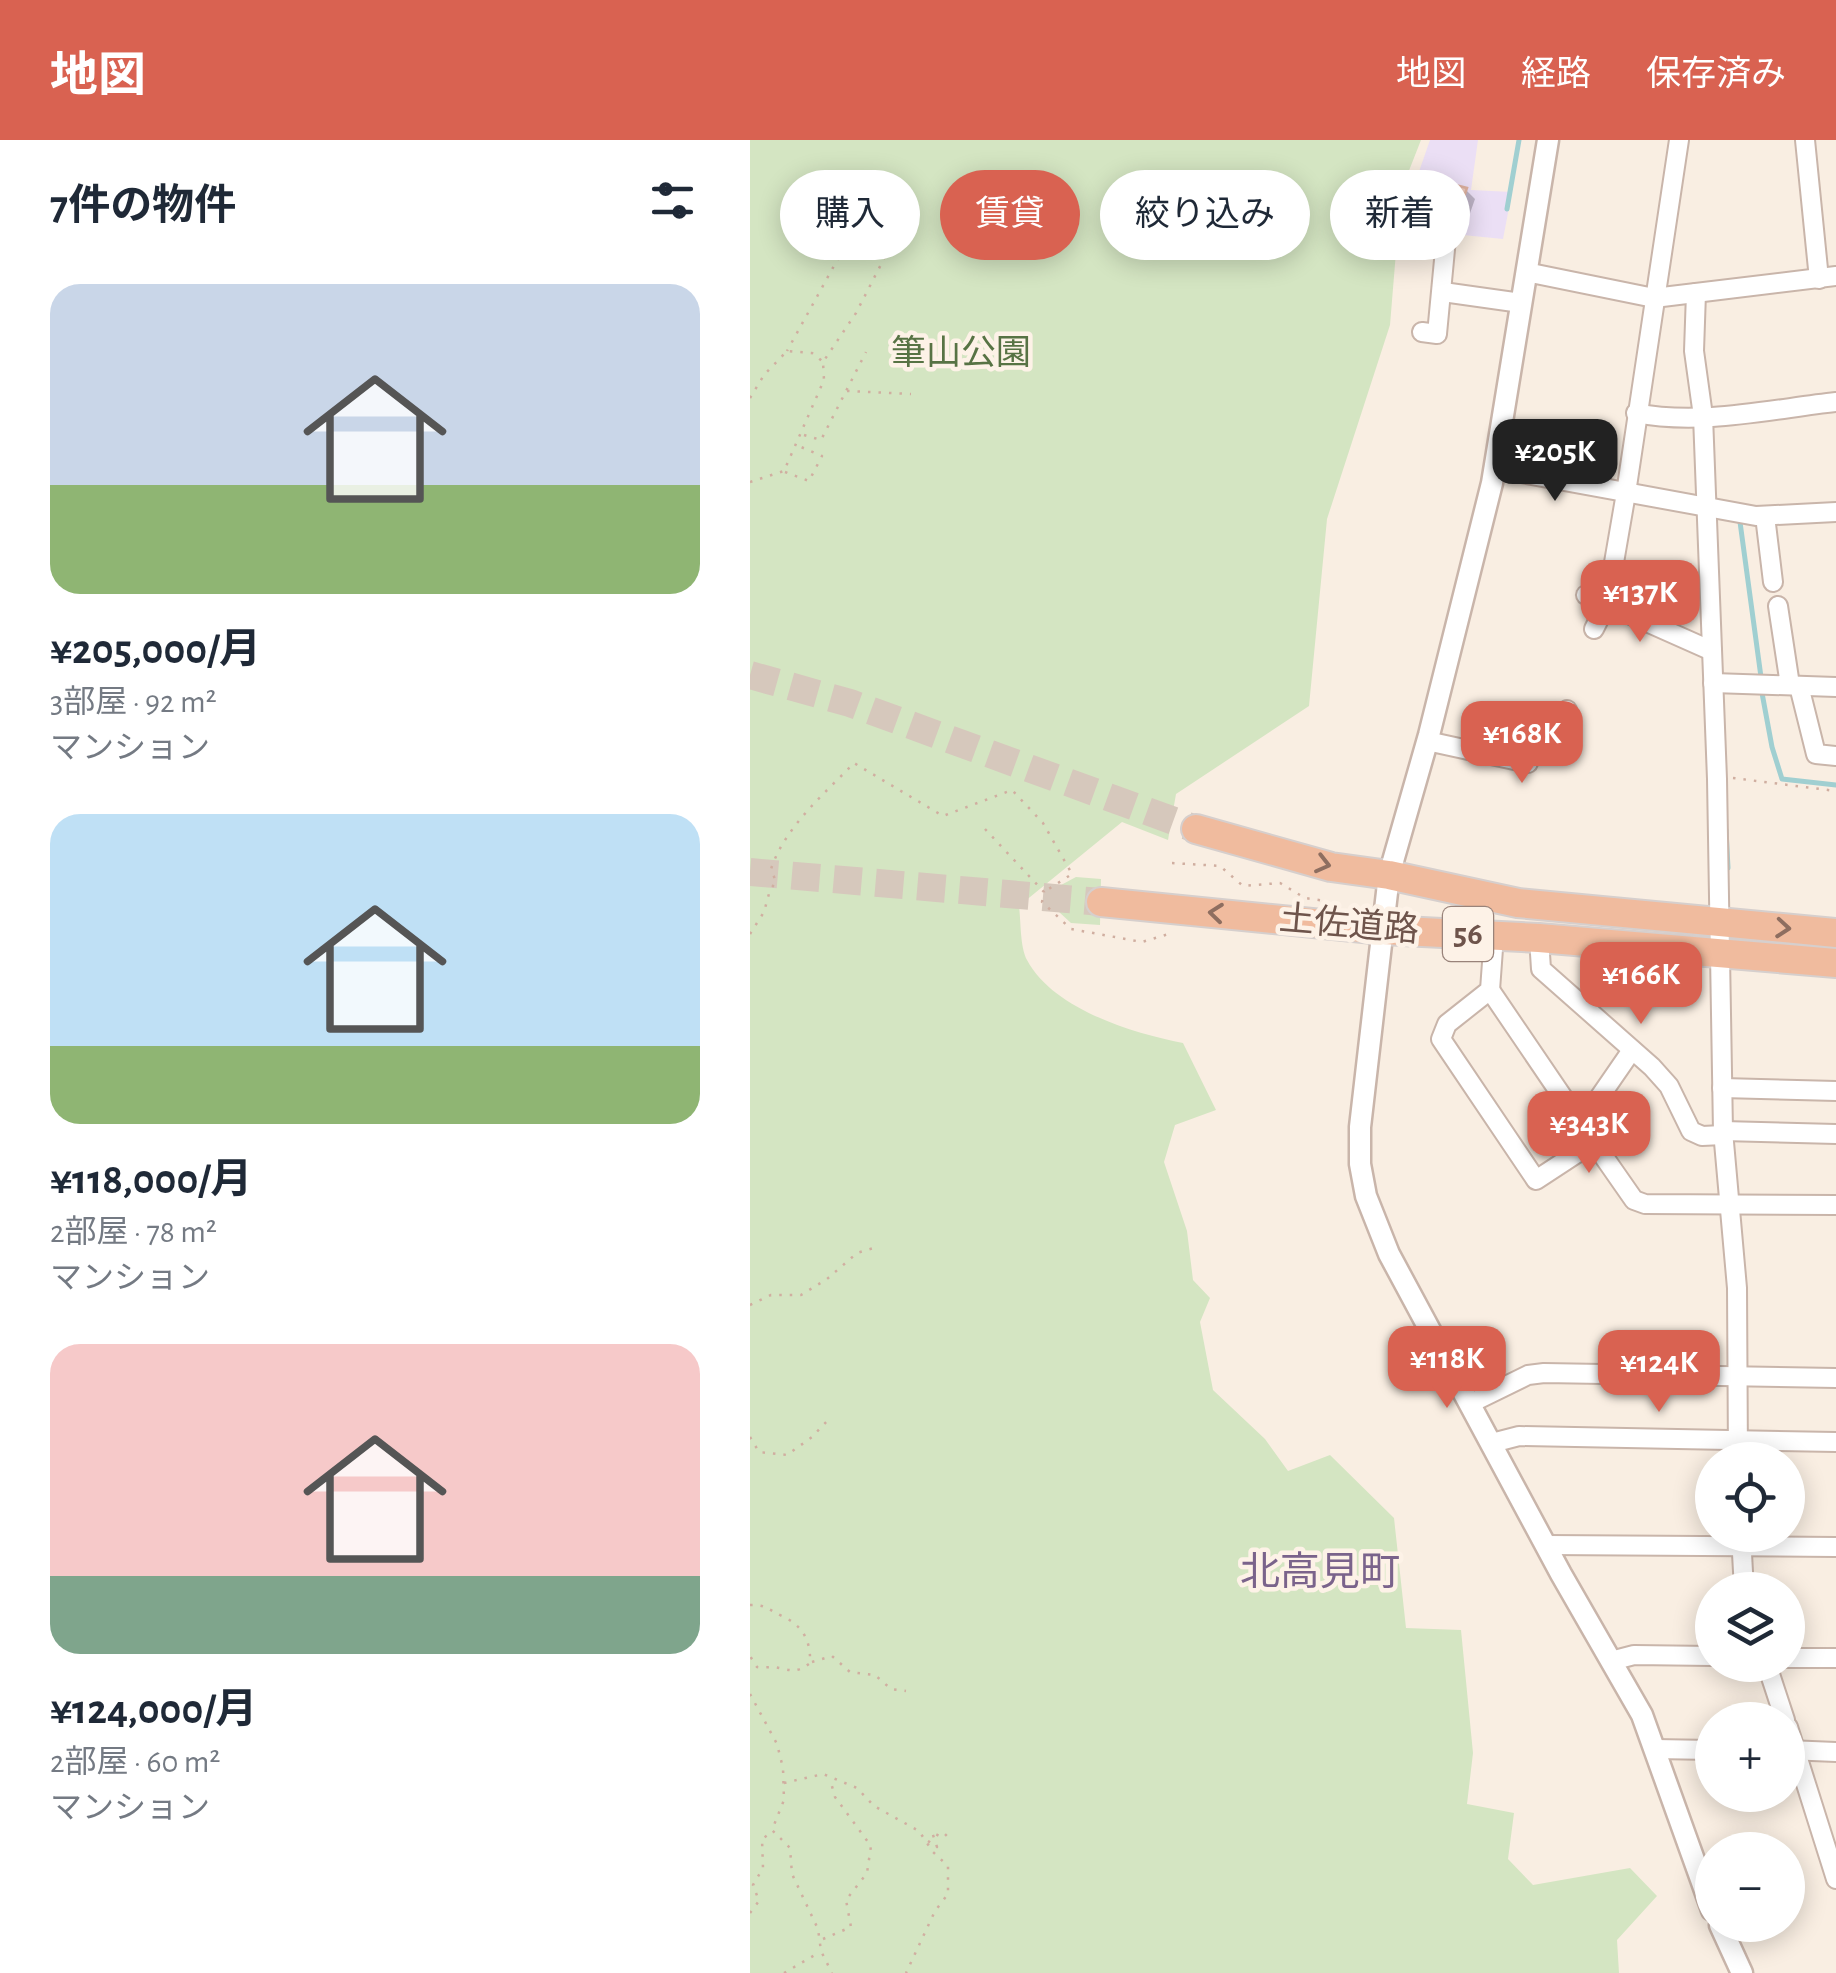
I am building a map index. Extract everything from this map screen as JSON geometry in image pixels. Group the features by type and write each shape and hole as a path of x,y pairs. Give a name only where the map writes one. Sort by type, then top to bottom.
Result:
{"highway":[{"name":"土佐道路","path":"1196,829 1331,867 1389,875 1518,903 1836,933"},
{"name":"土佐道路","path":"1101,902 1382,930 1539,938 1836,962"}],"street":[{"path":"1548,140 1494,468 1427,741 1389,875 1360,1126 1360,1164 1366,1196 1389,1254 1642,1715 1695,1862"},
{"path":"1594,629 1606,603 1626,492 1679,140"},
{"path":"1526,272 1654,298 1827,278 1806,140"},
{"path":"1422,332 1437,334 1443,260"},
{"path":"1443,292 1521,303"},
{"path":"1696,292 1694,351 1703,416 1717,779 1723,1133 1736,1288 1737,1442"},
{"path":"1636,414 1657,418 1703,416 1836,402"},
{"path":"1494,468 1707,509 1764,516 1836,512"},
{"path":"1764,516 1772,582"},
{"path":"1586,595 1712,651"},
{"path":"1778,606 1795,686 1816,754 1836,756"},
{"path":"1713,683 1836,687"},
{"path":"1427,741 1528,763 1536,736 1554,741 1567,710"},
{"path":"1494,935 1490,990 1634,1200 1645,1204 1836,1205"},
{"path":"1539,938 1541,969 1669,1086 1691,1131 1702,1136 1836,1134"},
{"path":"1490,990 1447,1024 1441,1039 1536,1180 1594,1142"},
{"path":"1581,1124 1632,1050"},
{"path":"1722,1088 1836,1091"},
{"path":"1471,1403 1528,1375 1544,1373 1836,1378"},
{"path":"1492,1443 1519,1436 1695,1447"},
{"path":"1805,1445 1836,1442"},
{"path":"1546,1545 1695,1541"},
{"path":"1805,1545 1836,1548"},
{"path":"1611,1661 1634,1655 1695,1656"},
{"path":"1805,1658 1836,1658"},
{"path":"1655,1749 1695,1750"},
{"path":"1805,1751 1836,1752"},
{"path":"1805,1783 1831,1844 1836,1879"},
{"path":"1728,1942 1742,1973"}],"path":[{"path":"750,398 787,350 867,206 880,190 896,180 909,189 890,245 856,313 823,362 824,380 784,471"},
{"path":"787,350 812,354 823,362"},
{"path":"802,435 821,440 866,352"},
{"path":"845,391 910,394"},
{"path":"750,482 784,471 810,481 822,456 798,446"},
{"path":"750,934 776,882 771,870 781,848 804,814 854,763 943,816 1012,790 1042,823 1072,874 1044,892"},
{"path":"1717,779 1836,790"},
{"path":"1172,863 1220,866 1243,886 1280,883 1305,898 1333,902"},
{"path":"750,1305 771,1295 804,1294 857,1252 877,1247"},
{"path":"750,1437 760,1452 790,1454 828,1420"},
{"path":"750,1606 762,1605 794,1620 809,1641 810,1663"},
{"path":"750,1656 757,1667 775,1667 785,1672 797,1671 830,1655 850,1672 875,1675 890,1689 906,1692"},
{"path":"750,1694 777,1744 784,1782 784,1800 773,1832 762,1839 763,1868 753,1884 759,1901 750,1913"},
{"path":"784,1782 818,1774 860,1789 874,1806 920,1831 950,1870 950,1889 935,1910 906,1973"},
{"path":"830,1778 835,1797 871,1846 867,1874 846,1900 852,1921 849,1929"},
{"path":"773,1832 789,1846 792,1874 832,1973"},
{"path":"926,1840 937,1847 932,1832 943,1838 948,1833"},
{"path":"822,1942 830,1934 856,1927"},
{"path":"784,1973 821,1951"}],"shaded area":[{"path":"1430,140 1478,140 1471,190 1512,192 1503,239 1470,236 1470,170 1420,170"}],"green space":[{"name":"筆山公園","path":"750,140 1421,140 1409,170 1330,170 1330,260 1395,260 1390,325 1327,519 1309,706 1176,794 1168,840 1122,822 1019,906 1021,934 1027,960 1039,977 1074,1005 1118,1025 1183,1043 1216,1110 1175,1125 1164,1162 1187,1231 1193,1280 1210,1298 1200,1322 1213,1390 1265,1439 1288,1471 1330,1455 1394,1518 1406,1628 1461,1630 1473,1753 1467,1804 1514,1813 1508,1859 1533,1885 1630,1868 1657,1896 1617,1940 1619,1973 750,1973"},
{"path":"1076,877 1101,879 1100,925 1071,923 1046,900 1048,892"}],"waterway":[{"path":"1507,209 1519,140"},
{"path":"1740,522 1761,677"},
{"path":"1762,693 1782,779 1836,785"},
{"path":"1726,830 1728,868"}],"tunnel":[{"path":"750,675 850,703 1196,829"},
{"path":"750,872 1101,902"}],"district":[{"name":"北高見町","path":"1320,1573"}]}
